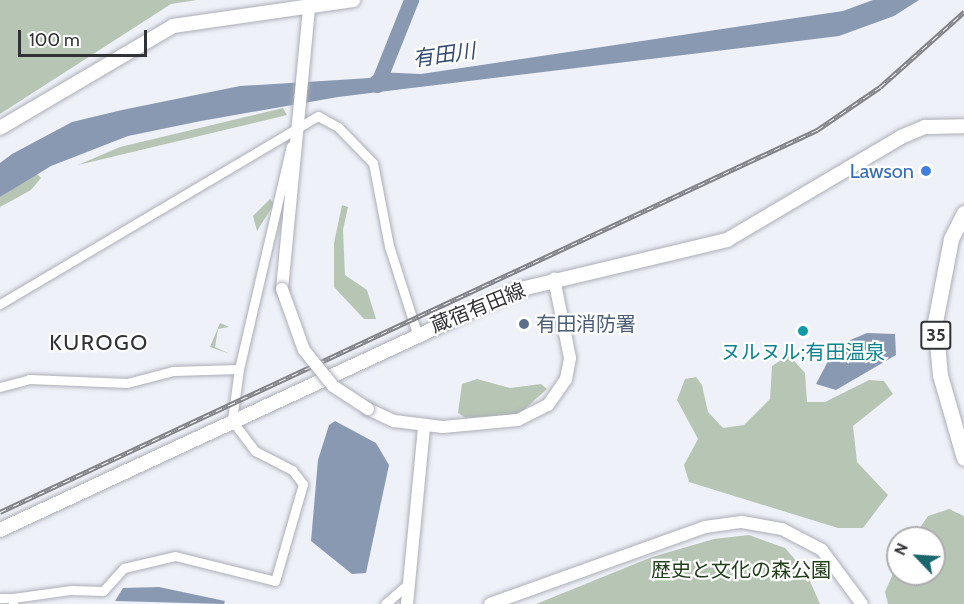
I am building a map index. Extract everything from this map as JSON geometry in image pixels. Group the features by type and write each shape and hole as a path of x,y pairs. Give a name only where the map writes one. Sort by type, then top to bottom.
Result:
{"highway":[{"name":"35","path":"964,213 951,239 935,322 940,375 964,458"}],"main road":[{"path":"0,128 173,26 310,2 353,0"},
{"name":"蔵宿有田線","path":"0,530 417,333 554,279 727,240 901,137 925,127 964,126"}],"street":[{"path":"310,2 303,121 282,289 304,350 333,386 368,409 424,426 518,420 536,413 558,393 570,358 554,279"},
{"path":"0,304 303,121 318,116 338,127 373,163 389,246 417,333"},
{"path":"0,598 13,601 71,590 103,591 124,568 175,556 275,581 303,484 292,470 255,451 232,420 239,369 291,145 301,136"},
{"path":"0,387 29,379 127,383 173,371 239,369"},
{"path":"407,604 424,426"},
{"path":"490,604 705,527 742,522 782,529 822,550 862,604"},
{"path":"385,604 409,583"}],"green space":[{"path":"0,0 197,0 171,4 0,114"},
{"path":"283,108 287,115 78,165 120,147"},
{"path":"36,173 41,178 31,190 0,207 0,197"},
{"path":"270,199 274,204 257,231 253,216"},
{"path":"342,205 348,207 343,230 345,275 367,290 376,319 364,319 334,287 334,243"},
{"path":"220,323 229,327 218,329 215,347 230,354 210,347"},
{"path":"789,355 805,373 807,402 825,402 869,380 884,381 893,394 853,426 857,462 888,495 863,528 838,528 689,482 684,465 698,439 677,400 685,379 696,377 702,385 708,412 723,428 744,425 770,399 772,366"},
{"path":"477,379 510,388 541,384 547,389 519,414 466,418 458,413 462,384"},
{"path":"949,509 964,516 964,604 888,604 885,592 888,586 946,586 946,526 921,526 928,516"},
{"name":"歴史と文化の森公園","path":"749,535 785,548 806,572 820,604 536,604 652,557 714,539"}],"water":[{"path":"873,0 919,0 894,16 839,36 338,97 128,136 51,166 0,197 0,163 12,154 72,122 122,110 240,86 370,78 377,72 421,74 843,11"},
{"path":"867,333 895,334 896,355 836,390 816,384 836,346"},
{"path":"335,421 376,443 389,465 366,573 352,574 311,541 318,460 329,425"},
{"path":"159,587 225,601 224,604 115,601 123,588"}],"waterway":[{"path":"377,85 411,0"}],"railway":[{"path":"0,512 817,130 880,87 964,12"}],"place":[{"name":"Lawson","path":"926,171"},
{"name":"有田消防署","path":"524,324"},
{"name":"ヌルヌル;有田温泉","path":"803,331"}],"district":[{"name":"KUROGO","path":"99,343"}],"water label":[{"name":"有田川","path":"444,55"}]}
